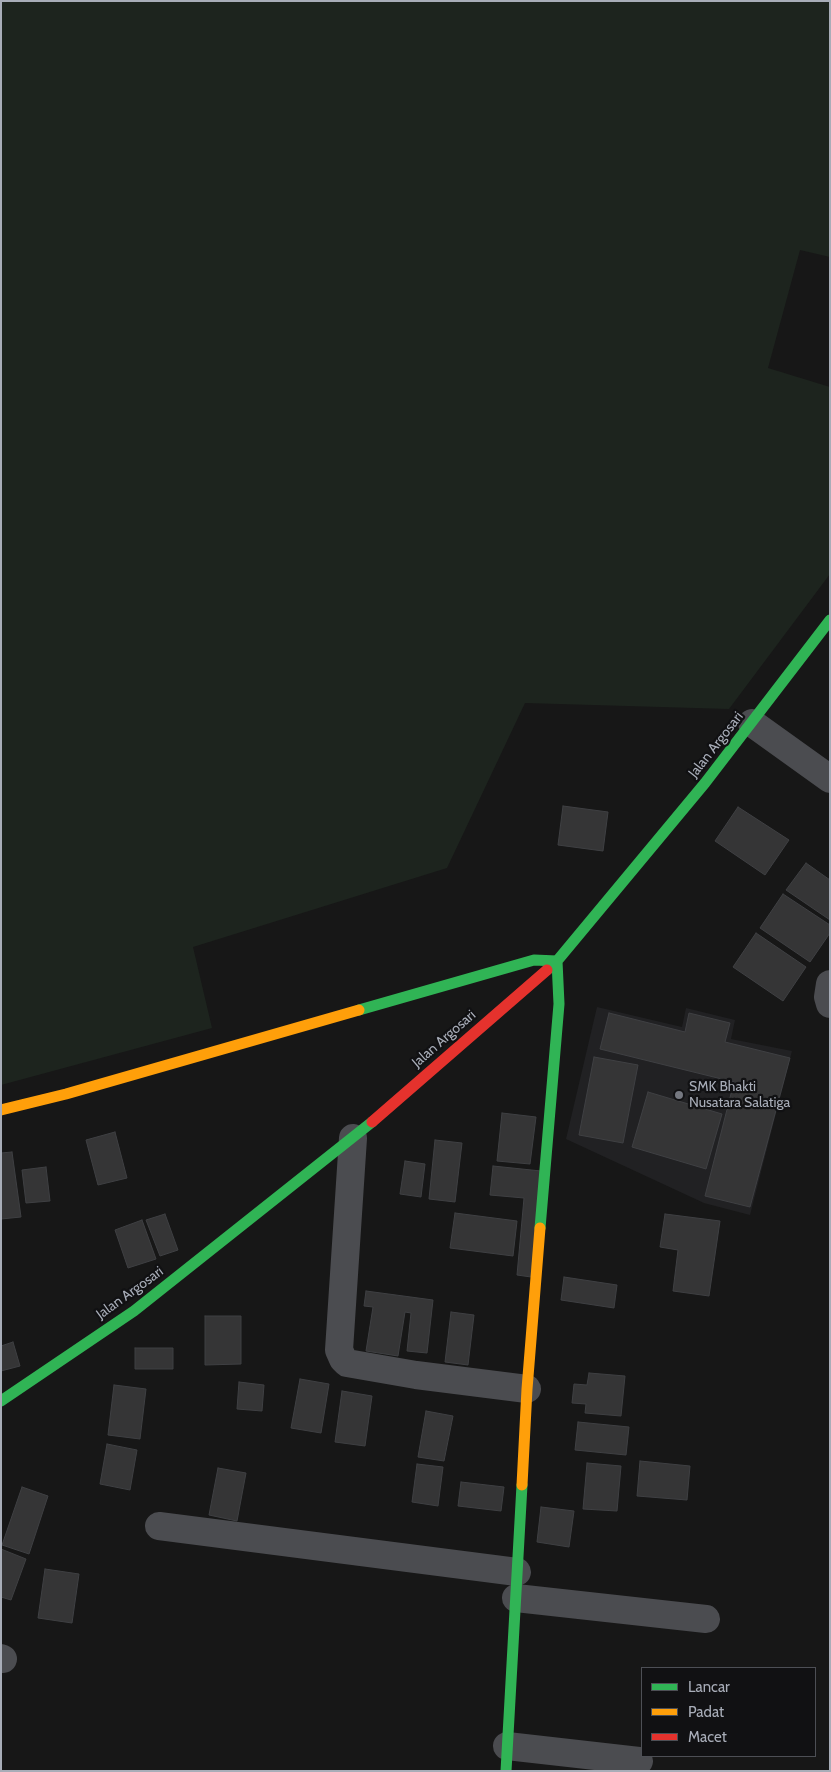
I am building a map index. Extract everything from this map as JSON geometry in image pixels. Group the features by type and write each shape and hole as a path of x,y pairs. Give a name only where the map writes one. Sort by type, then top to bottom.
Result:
{"street":[{"name":"Jalan Argosari","path":"1,1401 134,1311 353,1138 557,961 705,784 830,620"},
{"path":"752,722 830,779"},
{"path":"1,1110 66,1094 534,960 557,961 559,1004 527,1389 506,1758 639,1761"},
{"path":"830,984 828,998 830,1004"},
{"path":"353,1138 340,1350 343,1359 347,1363 416,1375 527,1389"},
{"path":"159,1526 517,1572"},
{"path":"516,1598 706,1618"}],"shaded area":[{"path":"1,1 830,1 830,257 800,250 768,368 830,387 830,574 729,709 525,703 447,868 193,947 212,1028 1,1085"},
{"name":"SMK Bhakti Nusatara Salatiga","path":"597,1007 682,1027 686,1008 735,1020 731,1039 792,1051 750,1215 704,1203 566,1139"}],"building":[{"path":"563,806 608,812 603,851 558,845"},
{"path":"738,807 789,840 765,875 715,841"},
{"path":"806,863 830,880 830,920 786,890"},
{"path":"783,894 830,925 830,933 810,962 760,928"},
{"path":"756,933 806,967 783,1001 733,967"},
{"path":"609,1013 685,1032 689,1013 730,1023 725,1042 790,1058 750,1207 705,1196 734,1082 600,1049"},
{"path":"594,1057 638,1065 623,1143 579,1135"},
{"path":"648,1092 722,1114 706,1169 632,1147"},
{"path":"502,1113 536,1117 530,1164 497,1161"},
{"path":"115,1132 127,1178 98,1185 86,1140"},
{"path":"435,1140 462,1143 455,1202 429,1199"},
{"path":"12,1152 21,1217 1,1219 1,1153"},
{"path":"405,1161 425,1164 421,1197 400,1194"},
{"path":"493,1166 541,1171 531,1277 517,1275 524,1198 490,1195"},
{"path":"46,1167 50,1201 26,1203 22,1170"},
{"path":"455,1213 517,1221 513,1256 450,1248"},
{"path":"165,1214 178,1250 160,1256 146,1220"},
{"path":"665,1214 720,1221 709,1296 673,1291 678,1250 660,1247"},
{"path":"142,1220 156,1259 128,1268 115,1230"},
{"path":"564,1277 617,1285 614,1308 561,1300"},
{"path":"366,1291 433,1300 427,1353 407,1351 411,1313 405,1312 398,1356 366,1351 373,1307 364,1306"},
{"path":"451,1312 474,1315 468,1365 445,1362"},
{"path":"205,1316 241,1316 241,1364 205,1365"},
{"path":"13,1342 20,1366 1,1371 1,1346"},
{"path":"135,1348 173,1348 173,1369 135,1369"},
{"path":"589,1373 625,1376 621,1416 585,1413 586,1404 572,1403 574,1384 587,1385"},
{"path":"300,1379 329,1384 321,1433 291,1428"},
{"path":"239,1382 264,1385 262,1411 237,1409"},
{"path":"114,1385 146,1389 140,1439 108,1435"},
{"path":"342,1391 372,1396 365,1446 335,1442"},
{"path":"426,1411 453,1416 444,1461 418,1457"},
{"path":"578,1422 629,1427 626,1455 575,1450"},
{"path":"107,1444 137,1450 130,1490 100,1484"},
{"path":"640,1461 690,1466 687,1500 637,1496"},
{"path":"587,1463 621,1466 617,1511 583,1509"},
{"path":"417,1464 443,1467 438,1506 412,1502"},
{"path":"218,1468 246,1473 237,1521 209,1515"},
{"path":"461,1482 504,1487 501,1511 458,1506"},
{"path":"22,1487 48,1496 29,1554 2,1545"},
{"path":"541,1507 574,1511 569,1547 537,1542"},
{"path":"1,1549 26,1559 11,1600 1,1597"},
{"path":"45,1569 79,1574 72,1623 38,1618"}],"traffic: fast":[{"path":"547,970 557,961 705,783 830,620"},
{"path":"359,1010 534,960 557,961 559,1004 540,1228"},
{"path":"1,1401 134,1311 372,1122"},
{"path":"506,1771 522,1485"}],"traffic: slow":[{"path":"1,1110 66,1094 359,1010"},
{"path":"522,1485 527,1389 540,1228"}],"traffic: jam":[{"path":"372,1122 547,970"}],"place":[{"name":"SMK Bhakti Nusatara Salatiga","path":"679,1095"}]}
